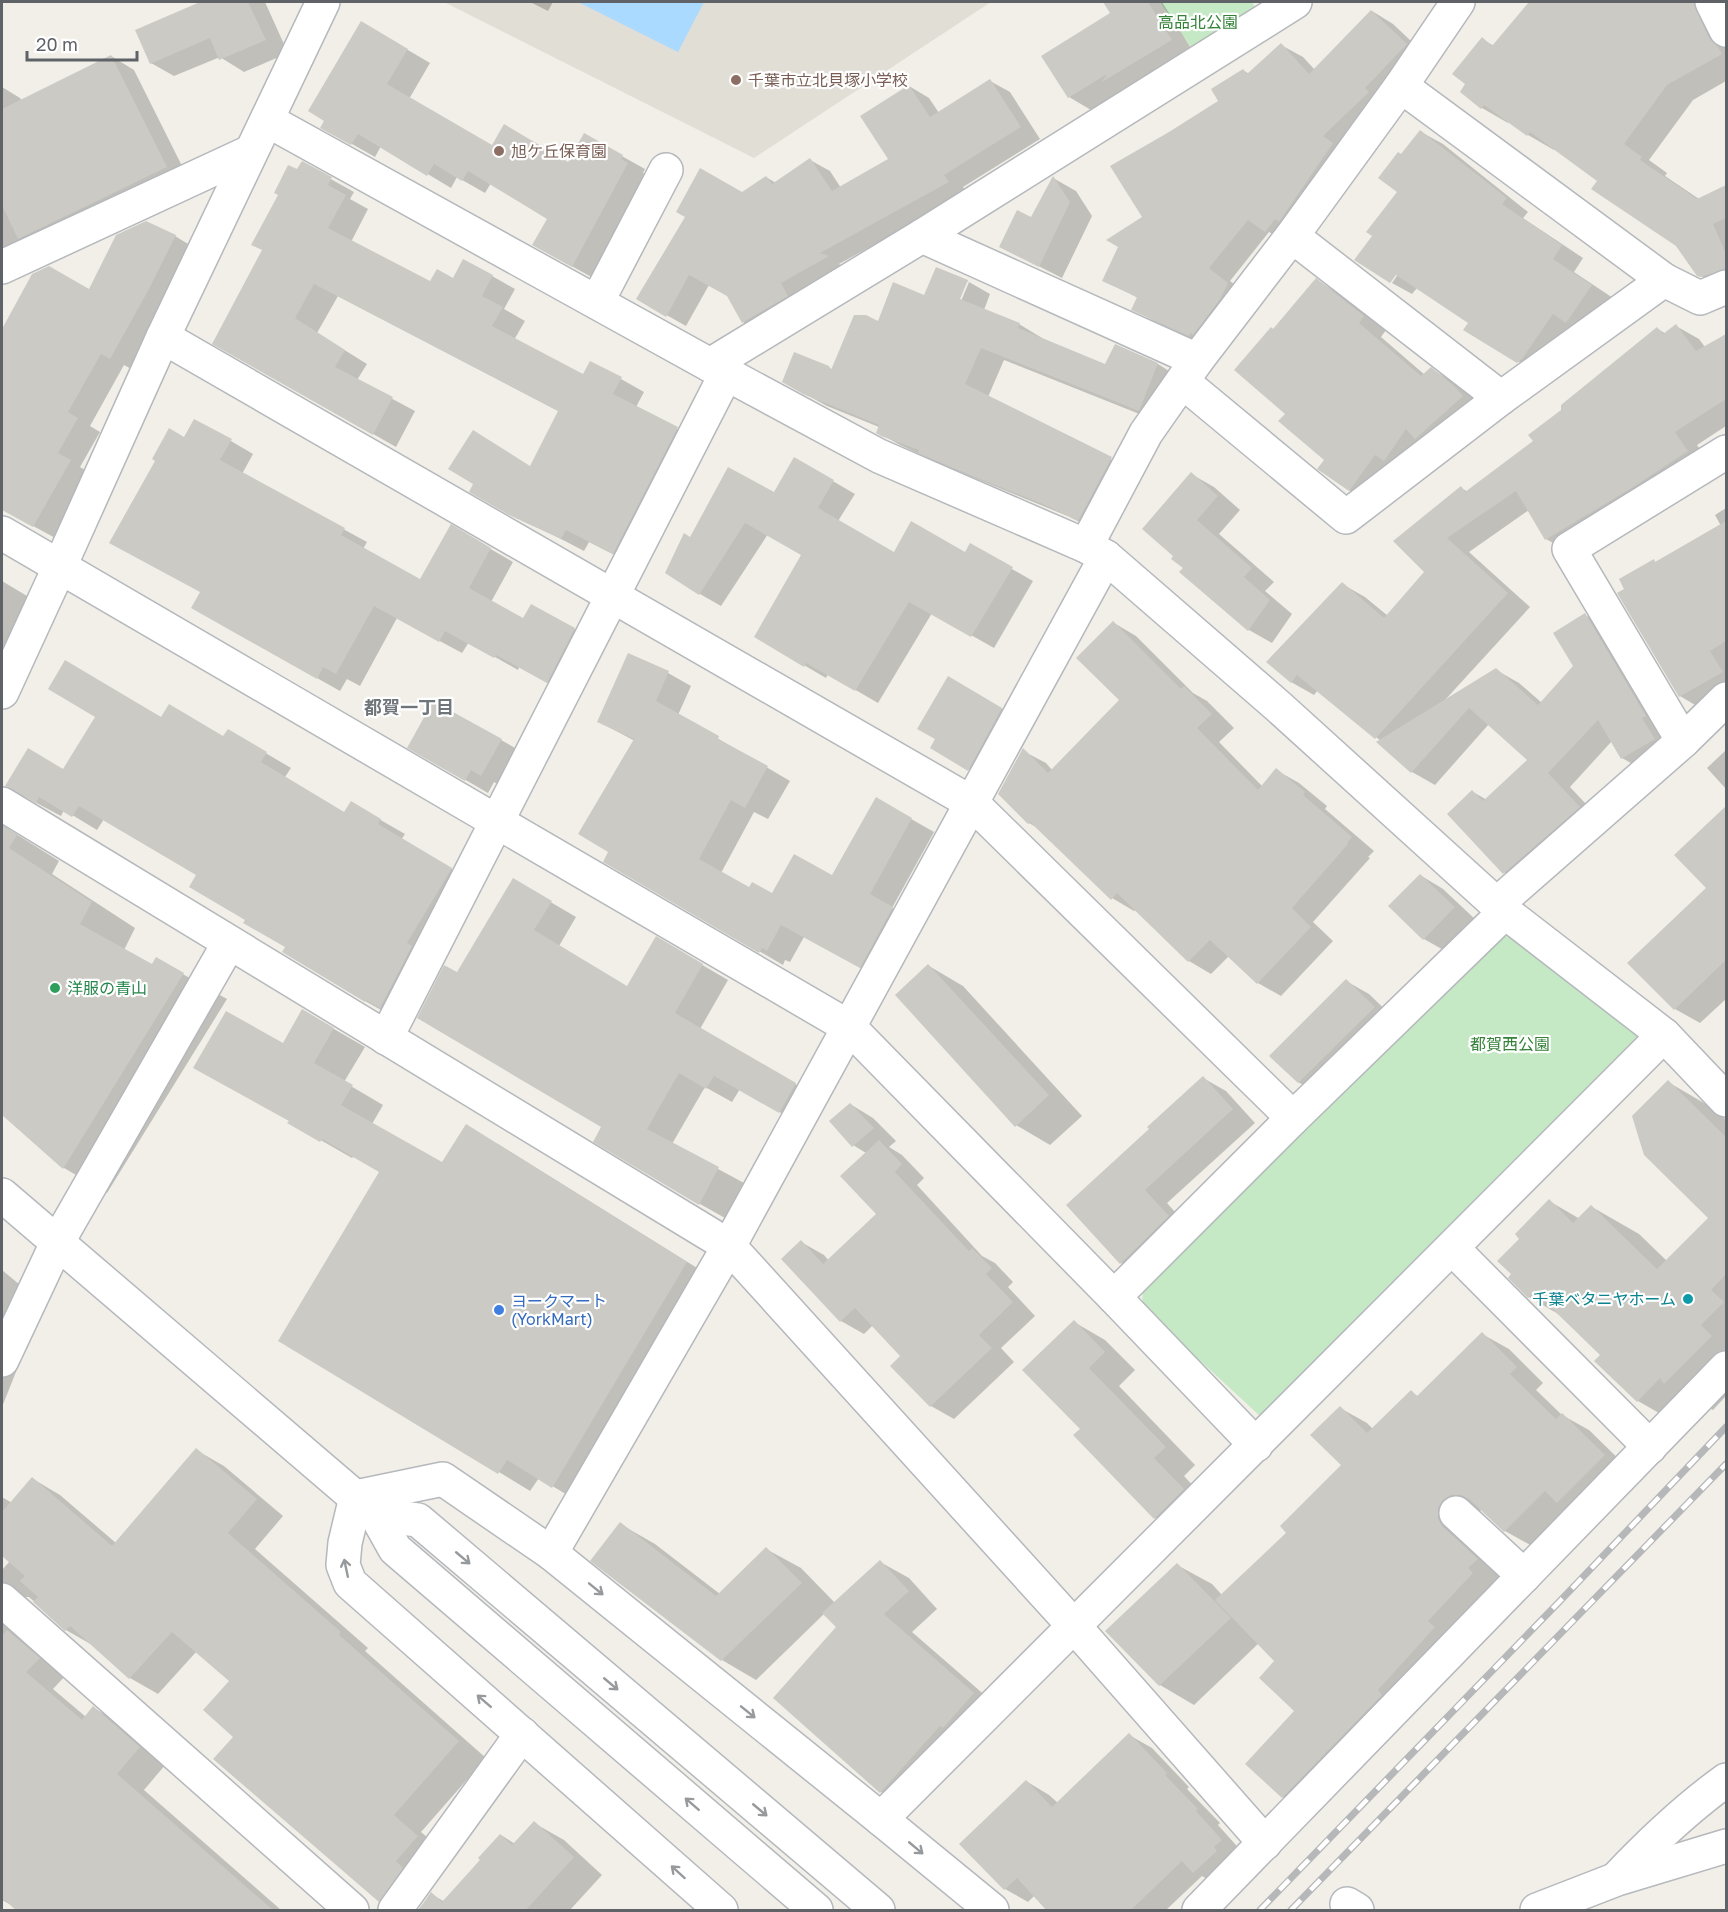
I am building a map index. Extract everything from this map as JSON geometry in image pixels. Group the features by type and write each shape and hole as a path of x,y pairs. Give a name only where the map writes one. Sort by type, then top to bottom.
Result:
{"street":[{"path":"2,692 163,337 323,2"},
{"path":"386,1038 613,596 718,369 922,236 1295,2"},
{"path":"551,1553 729,1246 972,803 1096,552 1146,433 1401,86 1458,2"},
{"path":"1712,2 1726,30"},
{"path":"1401,86 1664,280 1701,298 1726,287"},
{"path":"267,120 879,456 1096,552 1279,706 1501,908 1664,1035 1726,1100"},
{"path":"2,265 250,152"},
{"path":"597,302 666,170"},
{"path":"922,236 1190,371 1346,517 1501,398 1664,280"},
{"path":"1292,236 1501,398"},
{"path":"163,337 972,803 1293,1118"},
{"path":"1683,741 1569,549 1726,452"},
{"path":"2,533 849,1027 1256,1445"},
{"path":"1114,1297 1501,908 1726,699"},
{"path":"2,804 729,1246 1074,1626 1265,1843"},
{"path":"2,1360 57,1243 229,943"},
{"path":"881,1818 1664,1035"},
{"path":"2,1195 366,1506 395,1550 816,1911"},
{"path":"1452,1248 1650,1447"},
{"path":"1199,1911 1726,1368"},
{"path":"721,1911 350,1583 343,1565 345,1543 366,1506 443,1479 551,1553 881,1818 992,1911"},
{"path":"366,1506 418,1520 878,1911"},
{"path":"1456,1513 1524,1576"},
{"path":"2,1600 352,1911"},
{"path":"395,1911 522,1734"},
{"path":"1597,1911 1617,1879 1652,1841 1726,1780"},
{"path":"1537,1911 1617,1879 1726,1846"}],"shaded area":[{"name":"千葉市立北貝塚小学校","path":"444,2 991,2 754,158"}],"green space":[{"name":"高品北公園","path":"1160,2 1252,2 1255,7 1193,50"},
{"name":"都賀西公園","path":"1517,936 1642,1037 1260,1416 1142,1307 1143,1288 1493,937"}],"water":[{"path":"578,2 704,2 678,52"}],"building":[{"path":"200,2 248,2 266,40 219,60 210,38 150,64 135,30"},
{"path":"1103,2 1148,2 1172,40 1102,82 1107,74 1068,98 1041,56 1110,13"},
{"path":"1529,2 1693,2 1709,38 1722,54 1667,85 1624,144 1642,157 1640,160 1697,199 1726,185 1726,218 1713,224 1726,254 1726,269 1701,277 1697,276 1676,246 1591,189 1597,181 1530,132 1527,136 1484,105 1481,109 1460,92 1465,84 1452,74 1482,37 1492,46"},
{"path":"1371,10 1407,44 1365,88 1369,92 1323,136 1333,143 1279,222 1275,219 1265,232 1248,220 1209,268 1228,283 1220,299 1193,335 1190,333 1189,336 1131,310 1137,297 1102,281 1118,247 1106,240 1142,217 1110,166 1218,101 1211,89 1243,69 1247,74 1281,43 1309,74"},
{"path":"361,21 408,49 387,84 492,145 504,124 568,162 584,133 623,155 621,159 628,163 572,267 532,245 547,219 468,171 462,181 434,164 427,176 358,134 351,145 320,128 324,121 308,111"},
{"path":"111,55 167,167 18,239 2,205 2,109"},
{"path":"990,79 1021,127 944,175 949,182 820,253 829,256 781,283 788,296 742,323 727,296 689,275 666,317 636,299 685,217 676,212 700,168 742,192 766,176 772,184 810,158 832,191 888,159 860,116 909,85 930,117"},
{"path":"1420,130 1507,198 1502,204 1562,245 1553,259 1592,285 1566,323 1553,314 1517,363 1463,330 1468,323 1396,275 1390,283 1354,260 1372,236 1366,232 1397,192 1378,178 1398,152 1401,154"},
{"path":"302,161 332,177 328,185 346,195 328,228 430,281 437,269 453,278 463,259 493,275 482,296 503,307 492,326 583,374 590,361 622,377 613,394 678,427 613,554 566,530 561,539 509,515 469,492 473,484 448,469 473,430 530,466 558,411 314,284 295,318 345,350 335,367 393,397 373,435 212,344 262,250 251,245 278,195 274,193 288,165 297,169"},
{"path":"1053,176 1070,202 1039,267 999,247 1017,210 1031,217"},
{"path":"146,221 176,235 110,359 101,354 68,412 78,418 58,453 71,460 33,527 2,510 2,329 32,274 49,266 89,289 116,235"},
{"path":"936,267 968,280 960,299 1020,323 1018,328 1105,364 1115,344 1158,363 1139,411 981,348 965,384 1112,457 1078,521 1045,505 918,453 919,450 881,436 876,433 879,425 803,394 782,382 794,352 829,366 831,370 854,315 866,315 878,321 893,282 924,295"},
{"path":"1316,278 1364,316 1359,323 1421,376 1431,367 1463,396 1415,439 1406,429 1384,461 1375,455 1349,491 1317,469 1324,460 1278,421 1285,414 1234,370 1271,327 1273,329"},
{"path":"1676,324 1696,351 1726,334 1726,399 1675,432 1688,451 1545,540 1516,491 1447,538 1508,593 1375,739 1297,675 1291,683 1266,662 1342,582 1384,618 1424,572 1393,541 1461,486 1465,492 1533,441 1528,435 1561,410 1561,405 1657,327 1663,334"},
{"path":"194,419 232,439 220,460 345,528 341,535 420,579 451,524 491,548 469,588 523,618 531,604 575,628 547,683 445,631 439,642 374,606 336,674 323,667 317,679 191,608 200,592 109,543 155,461 152,459 169,428 184,437"},
{"path":"794,457 834,480 818,508 894,552 911,521 965,552 970,543 1013,567 971,637 909,602 855,691 806,663 804,667 754,637 801,555 745,523 699,595 665,573 684,533 690,537 728,467 774,492"},
{"path":"1191,472 1218,496 1197,520 1252,568 1244,577 1270,600 1248,631 1179,572 1183,568 1171,559 1173,556 1142,529"},
{"path":"1726,521 1726,641 1710,651 1723,672 1679,697 1617,593 1624,589 1619,579 1654,559 1655,562"},
{"path":"1585,613 1646,716 1642,718 1655,739 1621,759 1598,720 1548,773 1580,807 1503,874 1447,814 1472,790 1483,801 1527,760 1469,708 1411,773 1376,742 1496,668 1538,705 1573,666 1553,633"},
{"path":"1113,621 1181,689 1184,686 1212,714 1197,728 1258,790 1276,768 1305,792 1303,795 1352,837 1292,908 1311,927 1257,984 1210,940 1188,962 1117,893 1111,900 998,794 1023,748 1048,773 1119,700 1076,658"},
{"path":"628,653 669,671 656,701 768,766 745,808 731,800 699,859 749,887 752,882 772,893 794,854 832,875 876,797 912,818 870,894 893,907 860,968 781,925 767,951 762,948 759,953 603,862 608,852 578,834 634,739 597,722"},
{"path":"65,660 161,717 169,704 223,736 228,729 267,752 261,762 344,812 351,801 381,819 378,824 452,868 407,943 412,946 380,1008 366,1000 365,1002 282,952 285,947 243,923 245,920 189,887 196,875 79,806 72,817 39,797 36,803 5,786 28,748 63,769 95,717 48,689"},
{"path":"948,676 1002,708 968,771 930,748 935,739 917,729"},
{"path":"433,701 502,739 481,776 471,770 465,781 407,748"},
{"path":"1726,806 1726,960 1674,1010 1627,963 1706,888 1674,855"},
{"name":"洋服の青山","path":"2,826 17,835 9,848 92,902 80,924 152,964 156,957 184,973 63,1169 2,1115"},
{"path":"1420,874 1455,907 1423,940 1388,906"},
{"path":"513,878 552,901 534,930 627,986 656,936 703,964 675,1013 796,1083 779,1113 714,1076 706,1089 679,1073 647,1129 719,1167 699,1205 593,1142 601,1127 417,1018 444,965 457,972"},
{"path":"928,964 1049,1095 1015,1127 895,995"},
{"path":"1346,979 1375,1007 1298,1083 1269,1056"},
{"path":"302,1009 334,1028 314,1063 353,1085 341,1105 442,1162 466,1124 687,1262 552,1488 507,1460 498,1474 278,1341 379,1172 322,1139 320,1142 287,1123 289,1121 193,1068 226,1011 283,1043"},
{"path":"1203,1076 1233,1109 1145,1190 1169,1216 1120,1264 1066,1205"},
{"path":"1668,1080 1726,1137 1726,1274 1711,1290 1724,1302 1701,1325 1712,1336 1664,1384 1660,1378 1637,1402 1594,1361 1600,1355 1535,1292 1528,1298 1508,1278 1511,1274 1497,1261 1519,1239 1515,1234 1549,1199 1573,1223 1591,1205 1657,1269 1708,1218 1644,1155 1632,1116"},
{"path":"850,1103 874,1128 852,1147 829,1121"},
{"path":"879,1140 902,1164 895,1172 969,1251 972,1248 992,1268 986,1274 1013,1302 979,1335 992,1348 930,1407 890,1366 900,1356 855,1308 840,1322 781,1259 801,1240 823,1264 876,1214 840,1176"},
{"path":"1074,1320 1105,1352 1089,1368 1166,1447 1154,1458 1184,1489 1154,1519 1073,1435 1080,1429 1022,1370"},
{"path":"1482,1332 1517,1367 1510,1374 1556,1419 1562,1413 1605,1455 1557,1503 1545,1491 1504,1532 1469,1499 1461,1495 1451,1495 1443,1500 1438,1508 1438,1519 1443,1527 1478,1559 1468,1568 1473,1573 1428,1621 1435,1627 1378,1690 1382,1695 1282,1798 1245,1764 1294,1711 1259,1678 1274,1661 1215,1600 1286,1533 1280,1526 1341,1465 1310,1435 1340,1406 1367,1433 1411,1390 1417,1396"},
{"path":"196,1448 257,1499 228,1533 341,1632 339,1635 459,1741 394,1815 418,1836 396,1861 403,1868 379,1902 213,1759 233,1737 203,1710 229,1681 172,1632 129,1679 70,1626 65,1631 33,1602 38,1597 20,1581 25,1576 2,1556 2,1512 32,1477 112,1546"},
{"path":"620,1522 716,1596 766,1547 802,1583 721,1661 590,1561"},
{"path":"880,1560 909,1591 884,1614 974,1693 943,1728 940,1726 880,1793 773,1698 836,1627 822,1613"},
{"path":"1177,1563 1231,1618 1159,1686 1105,1631"},
{"path":"7,1630 40,1658 26,1672 82,1720 93,1706 140,1747 117,1774 274,1911 17,1911 2,1898 2,1636"},
{"path":"1129,1733 1167,1773 1165,1775 1198,1809 1196,1811 1222,1840 1214,1847 1217,1851 1193,1873 1182,1861 1130,1911 1047,1911 1017,1878 1004,1890 959,1844 1026,1780 1052,1807"},
{"path":"534,1821 574,1857 525,1911 418,1911 431,1892 442,1902 500,1834 512,1845"}],"railway":[{"path":"1260,1910 1726,1427"},
{"path":"1291,1910 1726,1464"}],"place":[{"name":"千葉市立北貝塚小学校","path":"736,80"},
{"name":"旭ケ丘保育園","path":"499,151"},
{"name":"洋服の青山","path":"55,988"},
{"name":"千葉ベタニヤホーム","path":"1688,1299"},
{"name":"ヨークマート (YorkMart)","path":"499,1310"}],"district":[{"name":"都賀一丁目","path":"409,708"}]}
